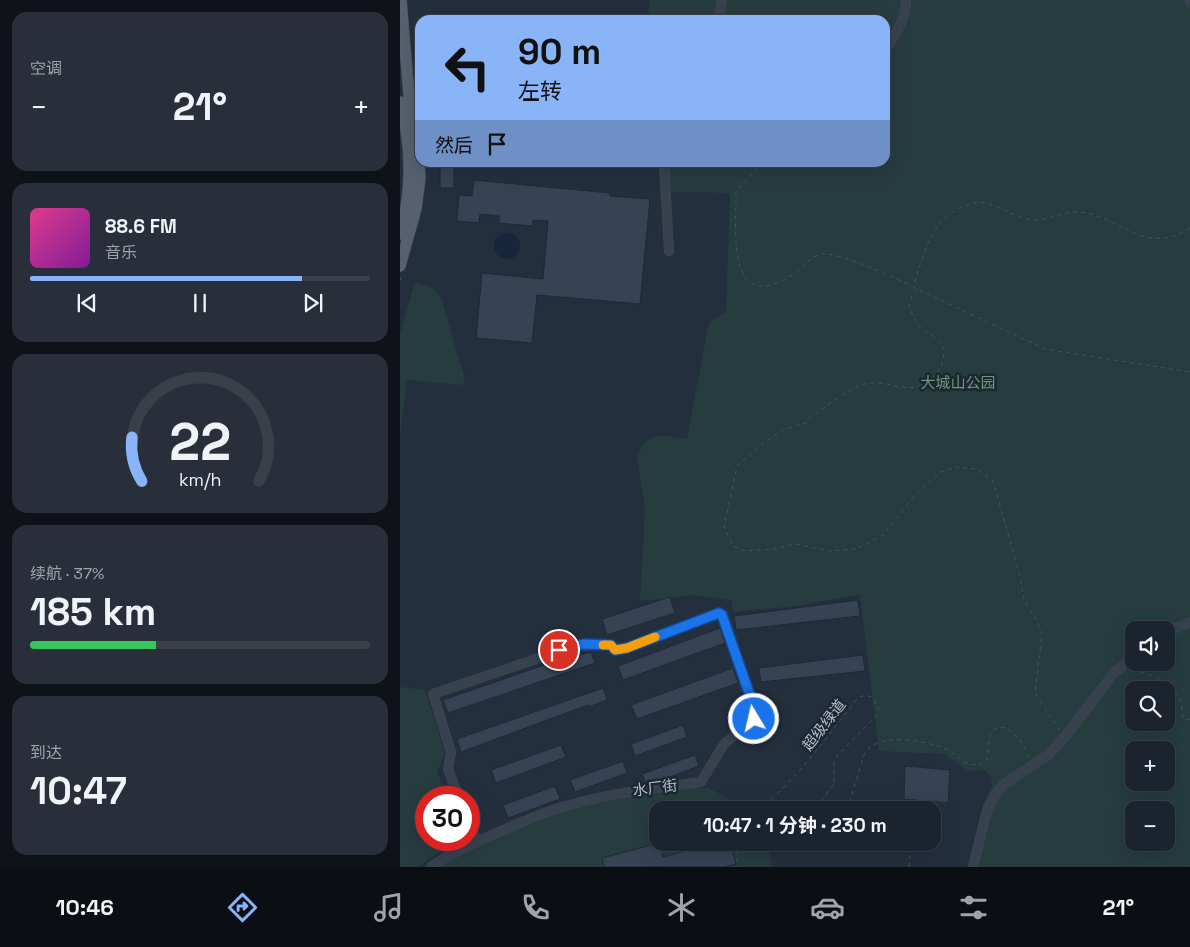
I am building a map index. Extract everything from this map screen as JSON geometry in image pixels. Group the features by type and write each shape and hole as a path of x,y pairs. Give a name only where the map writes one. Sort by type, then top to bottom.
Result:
{"main road":[{"path":"400,234 410,183 408,133 403,97 401,0"},
{"path":"403,97 415,138"},
{"path":"400,266 416,209 420,178 419,167"}],"street":[{"path":"720,15 722,0"},
{"path":"890,42 906,8 906,0"},
{"path":"664,167 669,251"},
{"name":"水厂街","path":"454,786 448,769 451,752 433,694 574,646 611,645 615,650 627,648 719,613 722,615 755,714 754,719 724,744 701,782 623,792 575,803 480,841"},
{"path":"1175,628 1190,622"},
{"path":"973,867 987,810 995,795 1003,785 1048,754 1065,737 1113,674 1125,664"},
{"name":"水厂街","path":"431,867 459,851"}],"path":[{"path":"758,167 736,191 736,252 743,277 752,285 763,287 778,283 816,255 825,254 869,266 1045,349 1190,372"},
{"path":"913,287 932,232 946,216 966,205 983,202 1021,218 1037,221 1076,212 1099,217 1131,233 1154,238 1176,237 1190,228"},
{"path":"917,290 912,296 909,308 919,326 935,336 944,349 942,366 934,377 919,386 895,387 881,383 863,384 810,417 806,423 785,429 766,441 737,466 724,527 733,546 745,551 774,549 796,544 830,551 856,549 883,534 910,501 941,472 956,467 976,469 993,481 1020,576 1024,600 1037,621 1042,635 1035,694 1065,737"},
{"path":"1142,671 1171,689 1180,698 1183,719 1190,720"},
{"name":"超级绿道","path":"770,801 784,789 807,764 857,699 865,695 871,696 879,708 877,715 837,756 834,761 834,784 821,801"},
{"path":"850,801 867,749 875,744 894,739 925,743 950,751 965,763 979,765 987,760 990,735 994,729 1006,727 1020,740 1033,765"},
{"path":"736,851 738,867"},
{"path":"909,867 910,851"}],"green space":[{"name":"大城山公园","path":"650,0 1190,0 1190,867 969,867 983,805 992,786 991,776 984,770 969,771 944,754 879,751 860,594 796,606 733,612 731,600 694,595 640,601 645,510 637,456 644,443 657,435 687,439 709,322 726,312 730,193 660,191 659,167 890,167 890,15 648,15"},
{"path":"415,282 433,288 441,298 465,379 462,385 407,380 400,435 400,335"},
{"path":"400,687 425,690 445,753 437,772 443,786 415,786 415,851 441,851 418,867 400,867"},
{"path":"683,787 709,788 733,801 649,801 649,851 769,851 772,867 439,867 467,851 480,851 480,845 563,809"}],"water":[{"path":"507,233 516,237 520,246 516,255 507,259 498,255 494,246 498,237"}],"building":[{"path":"440,167 454,167 454,188 440,188"},
{"path":"474,180 610,193 610,196 650,199 640,304 537,295 532,343 476,338 482,273 543,279 548,221 533,220 532,226 499,223 499,216 480,214 479,223 457,221 459,195 472,196"},
{"path":"670,597 675,613 607,635 602,619"},
{"path":"858,600 860,616 736,630 734,616"},
{"path":"720,628 725,643 623,680 618,666"},
{"path":"591,652 595,663 448,713 443,700 576,654 576,656"},
{"path":"863,655 865,671 761,682 759,668"},
{"path":"733,668 738,683 637,719 631,705"},
{"path":"603,688 607,700 589,707 588,705 461,752 457,739"},
{"path":"683,725 687,737 635,756 631,744"},
{"path":"561,745 566,757 496,783 491,770"},
{"path":"695,755 699,766 656,782 646,783 642,774"},
{"path":"623,761 627,773 575,792 570,780"},
{"path":"905,766 950,770 948,803 904,799"},
{"path":"555,786 560,799 508,818 503,805"},
{"path":"649,846 649,851 661,851 663,857 685,851 732,851 736,864 724,867 604,867 602,858"}],"slow traffic":[{"path":"603,645 611,645 615,650 627,648 655,637"}],"route":[{"path":"559,650 584,644 611,645 615,650 627,648 719,613 722,615 755,710 754,719"}]}
